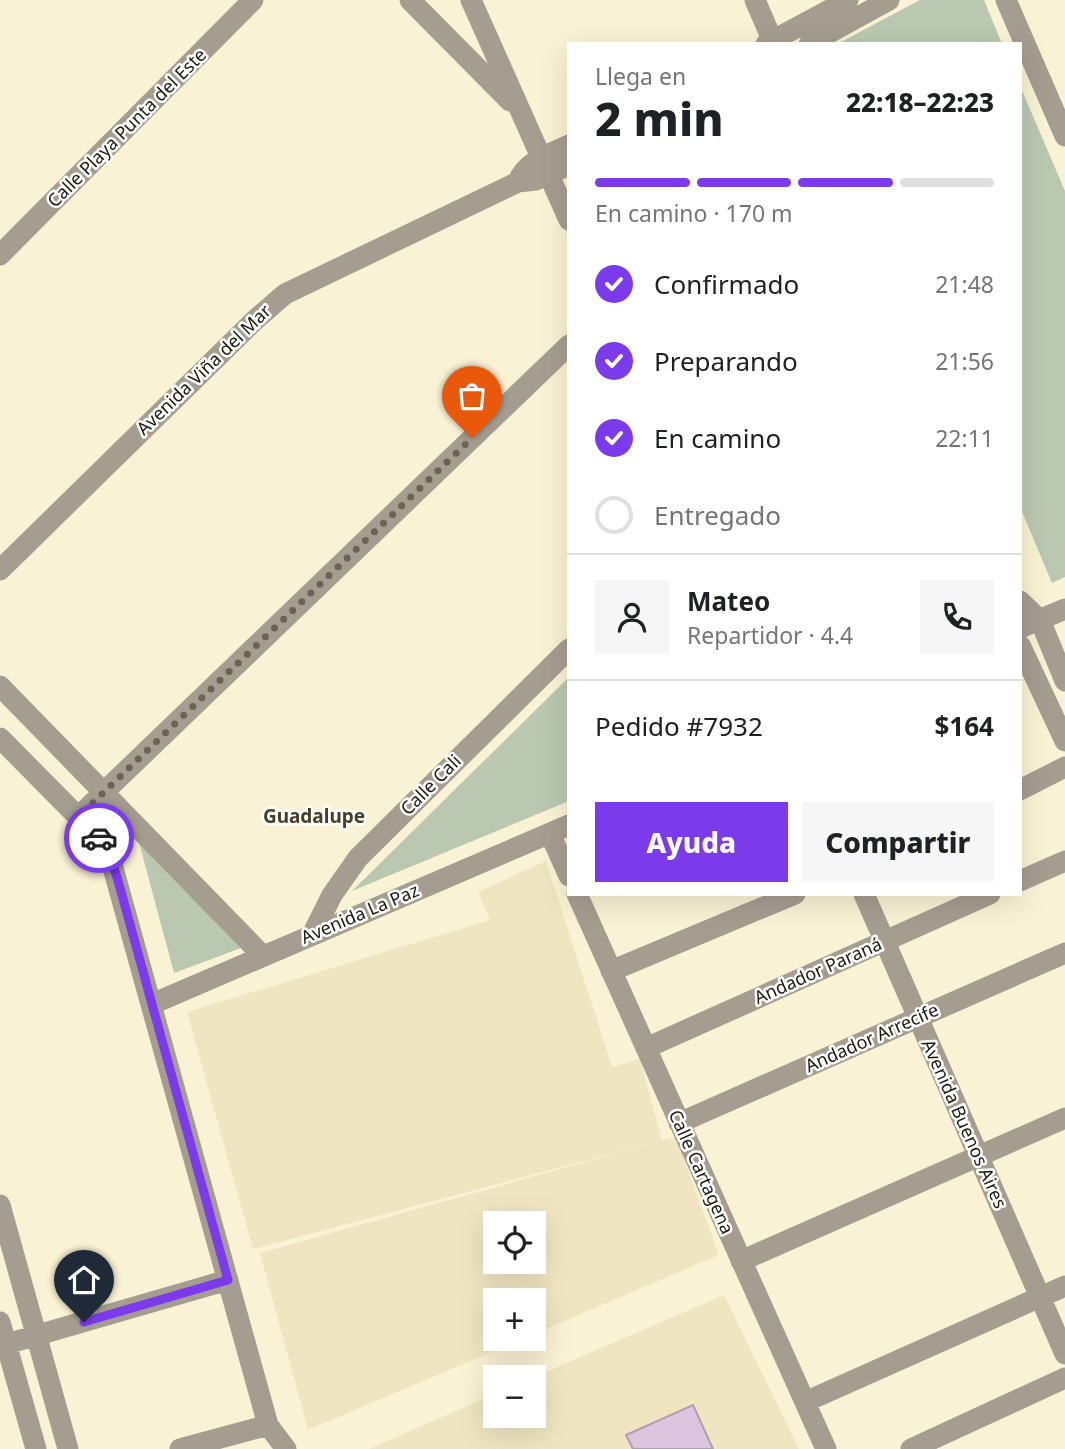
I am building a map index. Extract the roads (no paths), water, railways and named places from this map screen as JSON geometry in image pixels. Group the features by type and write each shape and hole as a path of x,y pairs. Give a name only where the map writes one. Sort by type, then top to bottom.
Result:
{"street":[{"name":"Calle Playa Punta del Este","path":"0,255 253,0"},
{"path":"410,0 519,109"},
{"path":"471,0 519,109 553,166 567,213"},
{"path":"755,0 771,42"},
{"path":"773,42 848,0"},
{"path":"813,42 889,0"},
{"path":"1006,0 1060,111 1065,135"},
{"name":"Avenida Viña del Mar","path":"0,570 271,304 303,284 518,182 521,173 528,166 553,166 567,148"},
{"path":"78,817 567,347"},
{"path":"1022,603 1040,620 1065,681"},
{"path":"1022,627 1065,609"},
{"path":"1022,649 1065,741"},
{"name":"Calle Cali","path":"312,934 332,895 358,858 567,651"},
{"path":"0,686 263,956"},
{"path":"0,738 102,842 117,877 268,1425 286,1449"},
{"path":"1022,789 1065,767"},
{"path":"559,830 567,867"},
{"name":"Avenida La Paz","path":"152,1004 559,830"},
{"path":"1022,880 1065,860"},
{"name":"Calle Cartagena","path":"578,896 826,1449"},
{"path":"611,971 790,896"},
{"name":"Avenida Buenos Aires","path":"865,896 1065,1354"},
{"name":"Andador Paraná","path":"646,1048 986,896"},
{"name":"Andador Arrecife","path":"679,1123 1065,953"},
{"path":"741,1261 1065,1118"},
{"path":"0,1205 68,1449"},
{"path":"3,1345 228,1280"},
{"path":"805,1402 1065,1286"},
{"path":"0,1322 3,1345 36,1449"},
{"path":"911,1449 1065,1378"},
{"path":"180,1449 268,1425"}],"district":[{"name":"Guadalupe","path":"314,816"}]}
